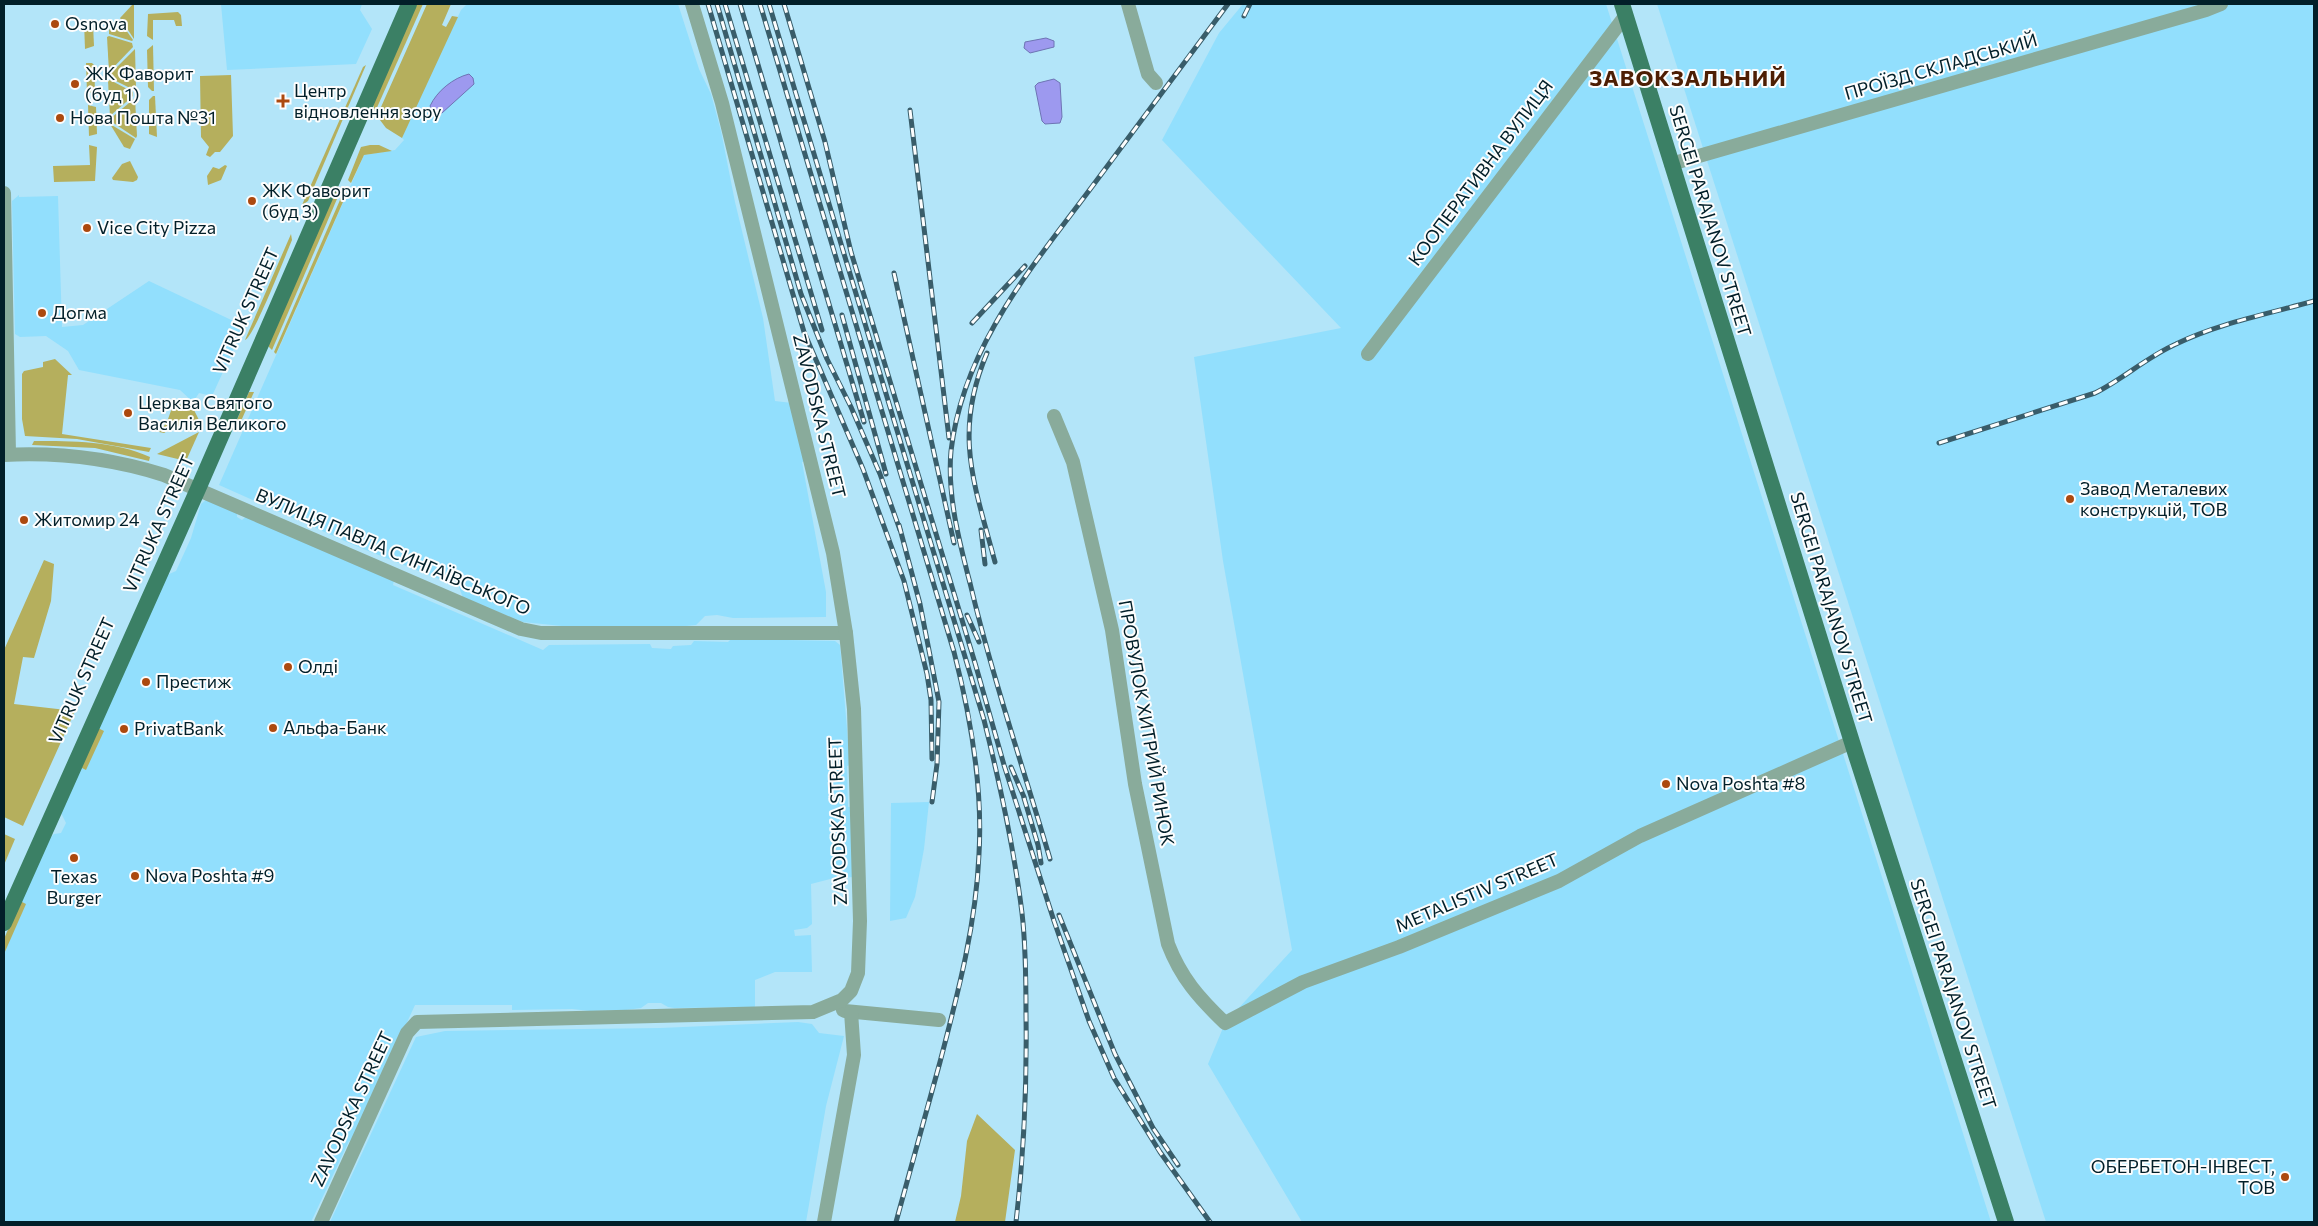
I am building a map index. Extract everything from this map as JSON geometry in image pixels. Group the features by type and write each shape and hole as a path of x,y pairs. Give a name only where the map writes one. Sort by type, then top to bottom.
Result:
{"main road":[{"name":"VITRUK STREET","path":"4,907 194,487 401,4"},
{"name":"VITRUKA STREET","path":"4,923 194,487 409,4"},
{"name":"SERGEI PARAJANOV STREET","path":"1624,9 1852,742 2006,1222"}],"street":[{"name":"ZAVODSKA STREET","path":"321,1222 407,1033 418,1022 813,1012 837,1004 852,991 857,979 860,921 854,709 846,633 833,553 722,103 692,4"},
{"path":"1128,4 1148,74 1156,83"},
{"name":"ПРОЇЗД СКЛАДСЬКИЙ","path":"1671,164 2206,10 2221,4"},
{"name":"КООПЕРАТИВНА ВУЛИЦЯ","path":"1368,354 1624,9"},
{"path":"4,192 6,454"},
{"name":"ПРОВУЛОК ХИТРИЙ РИНОК","path":"1054,416 1073,462 1112,630 1136,784 1168,944 1178,969 1206,1005 1225,1023"},
{"name":"ВУЛИЦЯ ПАВЛА СИНГАЇВСЬКОГО","path":"6,454 102,458 164,474 521,629 541,633 666,635 846,633"},
{"name":"METALISTIV STREET","path":"1225,1023 1302,982 1398,947 1559,881 1640,836 1852,742"},
{"path":"837,1004 846,1012 939,1020"},
{"path":"824,1222 854,1055 851,1012"}],"shaded area":[{"path":"134,4 134,39 120,18"},
{"path":"221,4 362,4 360,10 372,29 356,64 227,70"},
{"path":"416,4 423,4 375,112 373,104"},
{"path":"427,4 451,4 442,25 446,27 452,16 458,17 402,138 386,128 377,116"},
{"path":"467,4 678,4 699,69 711,94 721,131 735,202 763,318 775,401 792,403 808,461 802,462 826,592 826,617 733,618 717,615 705,616 696,625 686,626 562,626 523,622 463,598 459,587 356,546 219,485 364,155 395,150 404,140 402,138 408,122 461,10"},
{"path":"1243,4 1606,4 1991,1222 1302,1222 1208,1064 1225,1023 1292,950 1223,561 1194,357 1341,328 1162,140 1219,33"},
{"path":"1657,4 2314,4 2314,1222 2046,1222"},
{"path":"178,12 181,15 182,26 176,26 174,20 153,20 153,40 147,36 148,14"},
{"path":"119,20 132,41 109,34 109,30"},
{"path":"84,22 93,24 94,46 85,49"},
{"path":"107,37 132,43 133,47 109,72"},
{"path":"1046,38 1054,41 1054,47 1030,53 1024,48 1025,42"},
{"path":"153,45 154,91 152,91 148,87 147,50"},
{"path":"135,49 136,88 134,90 110,78 110,74"},
{"path":"86,63 94,65 95,90 87,93"},
{"path":"366,65 308,201 302,205 363,67"},
{"path":"469,74 473,78 474,84 442,113 433,111 430,106 441,90 451,82"},
{"path":"231,75 233,136 220,152 215,152 210,157 206,155 209,147 201,137 200,76"},
{"path":"1054,79 1060,83 1062,117 1060,123 1045,124 1042,121 1035,86 1038,83"},
{"path":"110,80 133,92 133,96 110,116 108,81"},
{"path":"155,96 157,137 149,134 149,100"},
{"path":"135,98 136,138 112,122 111,118"},
{"path":"88,105 96,107 97,134 89,136"},
{"path":"110,124 135,139 130,149 124,147"},
{"path":"89,145 97,147 95,181 54,182 53,166 90,165"},
{"path":"379,145 392,151 364,155 351,183 348,180 361,147"},
{"path":"130,161 138,177 137,180 133,182 113,180 112,178 122,164"},
{"path":"225,165 227,166 221,180 208,185 207,176 213,167 219,169"},
{"path":"334,192 340,192 272,350 268,346"},
{"path":"343,193 347,193 276,354 274,352"},
{"path":"19,195 19,197 58,196 62,327 83,325 149,281 244,326 212,396 199,393 193,402 180,390 79,370 68,351 46,336 20,337 15,334 12,201"},
{"path":"291,234 292,240 270,294 255,325 245,340"},
{"path":"55,359 72,375 68,375 62,434 151,448 149,452 77,439 25,436 22,419 22,374 24,371 43,367 43,362"},
{"path":"249,392 254,392 241,421 239,423 236,422"},
{"path":"174,402 194,410 199,420 197,429 192,432 187,431 185,425 181,424 179,427 175,426 164,433 159,432 167,422"},
{"path":"199,432 186,461 157,454"},
{"path":"34,441 108,445 150,457 149,461 95,448 32,445"},
{"path":"206,500 237,512 237,517 242,520 247,516 394,580 393,585 543,650 549,645 650,644 652,648 671,649 673,646 691,645 694,641 728,642 731,639 835,641 840,645 850,765 847,766 848,807 853,807 855,877 834,878 811,884 812,924 807,928 794,930 795,936 811,935 812,972 775,972 755,980 755,1007 674,1008 661,1003 648,1003 641,1008 590,1011 572,1009 512,1010 512,1005 415,1005 352,1142 349,1141 311,1222 4,1222 4,938 47,841 54,834 61,833 66,823 61,813 167,575 176,571 191,538 201,504"},
{"path":"44,560 54,564 51,601 34,658 23,657 14,704 75,711 23,826 4,817 4,650"},
{"path":"98,728 104,731 86,770 80,767"},
{"path":"929,802 924,849 915,897 906,918 890,921 891,803"},
{"path":"4,834 15,839 4,865"},
{"path":"20,901 26,904 4,954 4,939"},
{"path":"798,1022 812,1024 819,1033 844,1036 826,1106 806,1222 330,1222 416,1037 445,1031 660,1028"},
{"path":"977,1114 1015,1150 1005,1222 955,1222 961,1196 967,1141"}],"railway":[{"path":"708,4 804,332 863,469 904,581 927,674 931,700 932,759"},
{"path":"717,4 801,294 827,359 851,407 880,474 900,530"},
{"path":"725,4 822,330"},
{"path":"740,4 864,422"},
{"path":"760,4 954,652 966,702 977,778 980,829 979,854 970,933 947,1036 896,1222"},
{"path":"769,4 984,720 1006,816 1022,913 1026,964 1025,1093 1023,1144 1016,1222"},
{"path":"784,4 825,142 851,252 1004,765 1054,921 1089,1021 1114,1078 1160,1152 1210,1222"},
{"path":"1050,859 988,652 958,534 952,501 950,467 958,413 970,377 985,342 1025,277 1228,4"},
{"path":"1244,16 1250,4"},
{"path":"910,110 949,438"},
{"path":"972,323 1025,266"},
{"path":"894,273 954,543"},
{"path":"1939,443 2095,393 2165,349 2209,330 2314,301"},
{"path":"842,315 886,474"},
{"path":"987,353 977,382 971,408 969,433 970,458 974,482 995,562"},
{"path":"899,525 920,604 939,702 937,764 932,802"},
{"path":"981,530 985,564"},
{"path":"967,615 979,642"},
{"path":"1011,767 1024,797"},
{"path":"1024,798 1038,845 1041,863"},
{"path":"1059,915 1115,1054 1153,1128 1178,1165"}],"place":[{"name":"Osnova","path":"55,24"},
{"name":"ЖК Фаворит (буд 1)","path":"75,84"},
{"name":"Центр відновлення зору","path":"283,101"},
{"name":"Нова Пошта №31","path":"60,118"},
{"name":"ЖК Фаворит (буд 3)","path":"252,201"},
{"name":"Vice City Pizza","path":"87,228"},
{"name":"Догма","path":"42,313"},
{"name":"Церква Святого Василія Великого","path":"128,413"},
{"name":"Завод Металевих конструкцій, ТОВ","path":"2070,499"},
{"name":"Житомир 24","path":"24,520"},
{"name":"Олді","path":"288,667"},
{"name":"Престиж","path":"146,682"},
{"name":"Альфа-Банк","path":"273,728"},
{"name":"PrivatBank","path":"124,729"},
{"name":"Nova Poshta #8","path":"1666,784"},
{"name":"Texas Burger","path":"74,858"},
{"name":"Nova Poshta #9","path":"135,876"},
{"name":"ОБЕРБЕТОН-ІНВЕСТ, ТОВ","path":"2285,1177"}],"district":[{"name":"ЗАВОКЗАЛЬНИЙ","path":"1688,78"}]}
